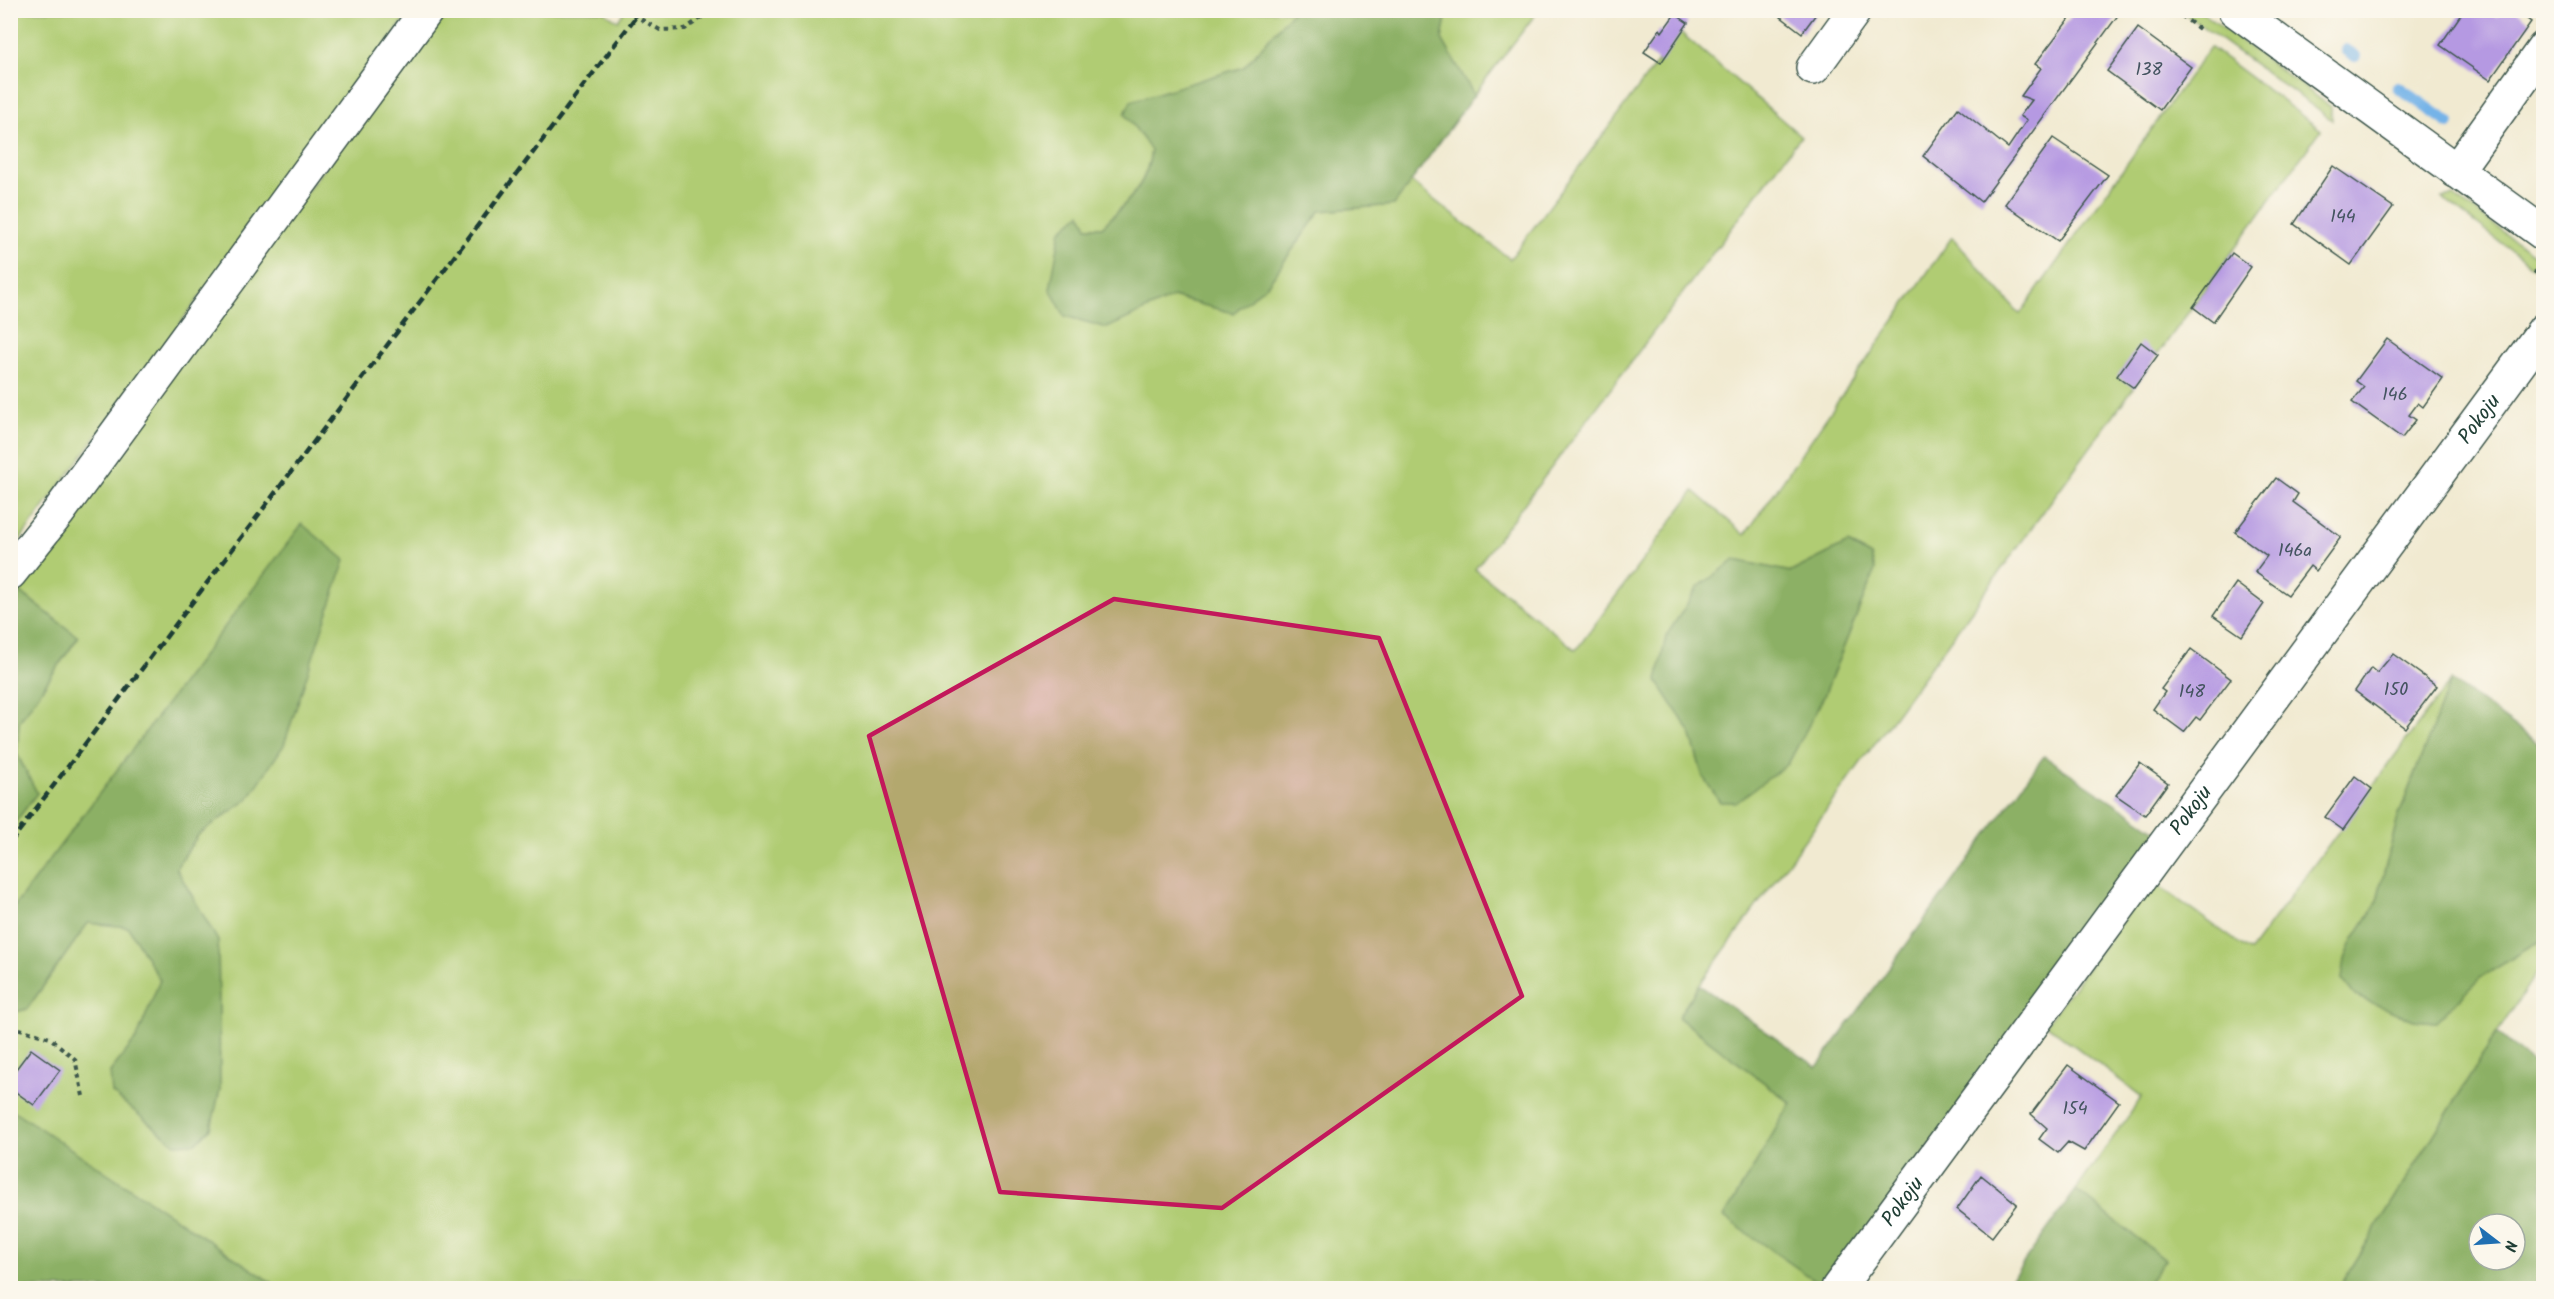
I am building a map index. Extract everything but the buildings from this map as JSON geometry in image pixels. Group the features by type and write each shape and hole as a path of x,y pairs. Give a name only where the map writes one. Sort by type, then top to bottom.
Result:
{"street":[{"path":"10,573 65,503 427,10"},
{"path":"1813,68 1855,10"},
{"path":"2235,10 2544,234"},
{"path":"2456,171 2544,48"},
{"name":"Pokoju","path":"1838,1288 2544,330"}],"path":[{"path":"625,10 660,30 686,29 712,10"},
{"path":"10,1026 50,1038 75,1059 83,1096"}],"highlighted area":[{"path":"1114,599 1379,638 1522,996 1222,1208 1000,1192 869,736"}],"green space":[{"path":"625,10 1294,11 1244,67 1131,102 1125,114 1151,150 1145,174 1134,193 1102,227 1087,227 1081,213 1107,328 1173,297 1233,313 1268,284 1320,211 1394,205 1410,181 1510,259 1680,32 1801,136 1475,569 1576,650 1694,491 1745,535 1952,237 2020,314 2210,47 2321,130 1678,1017 1791,1103 1725,1216 1826,1288 280,1288 11,1109 10,1013 27,1009 88,923 128,926 160,980 137,1038 110,1072 211,1128 220,1089 218,941 176,868 198,835 248,799 303,524 11,911 11,828 37,793 17,754 19,722 78,638 15,587 440,11 603,11 618,21","holes":["1848,543 1871,556 1875,570 1823,698 1788,764 1703,777 1690,732 1735,560 1791,572"]},
{"path":"1294,10 1447,11 1442,39 1474,95 1394,205 1320,211 1268,284 1233,313 1173,297 1107,328 1065,316 1050,289 1061,230 1081,213 1087,227 1102,227 1141,184 1149,163 1151,150 1125,114 1131,101 1244,67"},
{"path":"11,11 411,11 11,552"},
{"path":"1447,11 1538,11 1474,95 1442,39"},
{"path":"2181,11 2200,11 2331,107 2332,120"},
{"path":"2454,196 2543,261 2543,274 2442,198"},
{"path":"302,524 345,560 284,745 248,799 198,835 176,868 218,941 220,1089 211,1128 196,1143 175,1144 112,1093 110,1072 137,1038 160,980 128,927 88,923 27,1009 11,1013 11,911"},
{"path":"1848,543 1871,556 1875,570 1823,698 1788,764 1736,802 1720,802 1703,777 1690,732 1657,681 1666,636 1698,587 1735,560 1791,572"},
{"path":"10,584 78,637 19,722 17,754 37,793 11,828"},
{"path":"2451,680 2398,817 2376,904 2353,940 2342,979 2355,996 2414,1020 2435,1022 2480,978 2543,939 2543,964 2497,1033 2339,1288 2144,1288 2165,1260 2076,1190 2142,1097 2046,1024 2152,881 2250,951"},
{"path":"2451,680 2543,747 2543,939 2480,978 2436,1022 2414,1020 2355,996 2342,979 2345,959 2353,940 2376,904 2398,817"},
{"path":"2044,756 2158,832 1826,1288 1724,1217 1791,1103 1678,1017 1699,985 1817,1067"},
{"path":"2497,1033 2543,1072 2543,1288 2339,1288"},
{"path":"11,1109 280,1288 11,1288"},
{"path":"2076,1190 2165,1260 2144,1288 2005,1288"}],"waterway":[{"path":"2346,50 2355,56"},
{"path":"2398,87 2449,123"}],"railway":[{"path":"10,843 641,10"}]}
